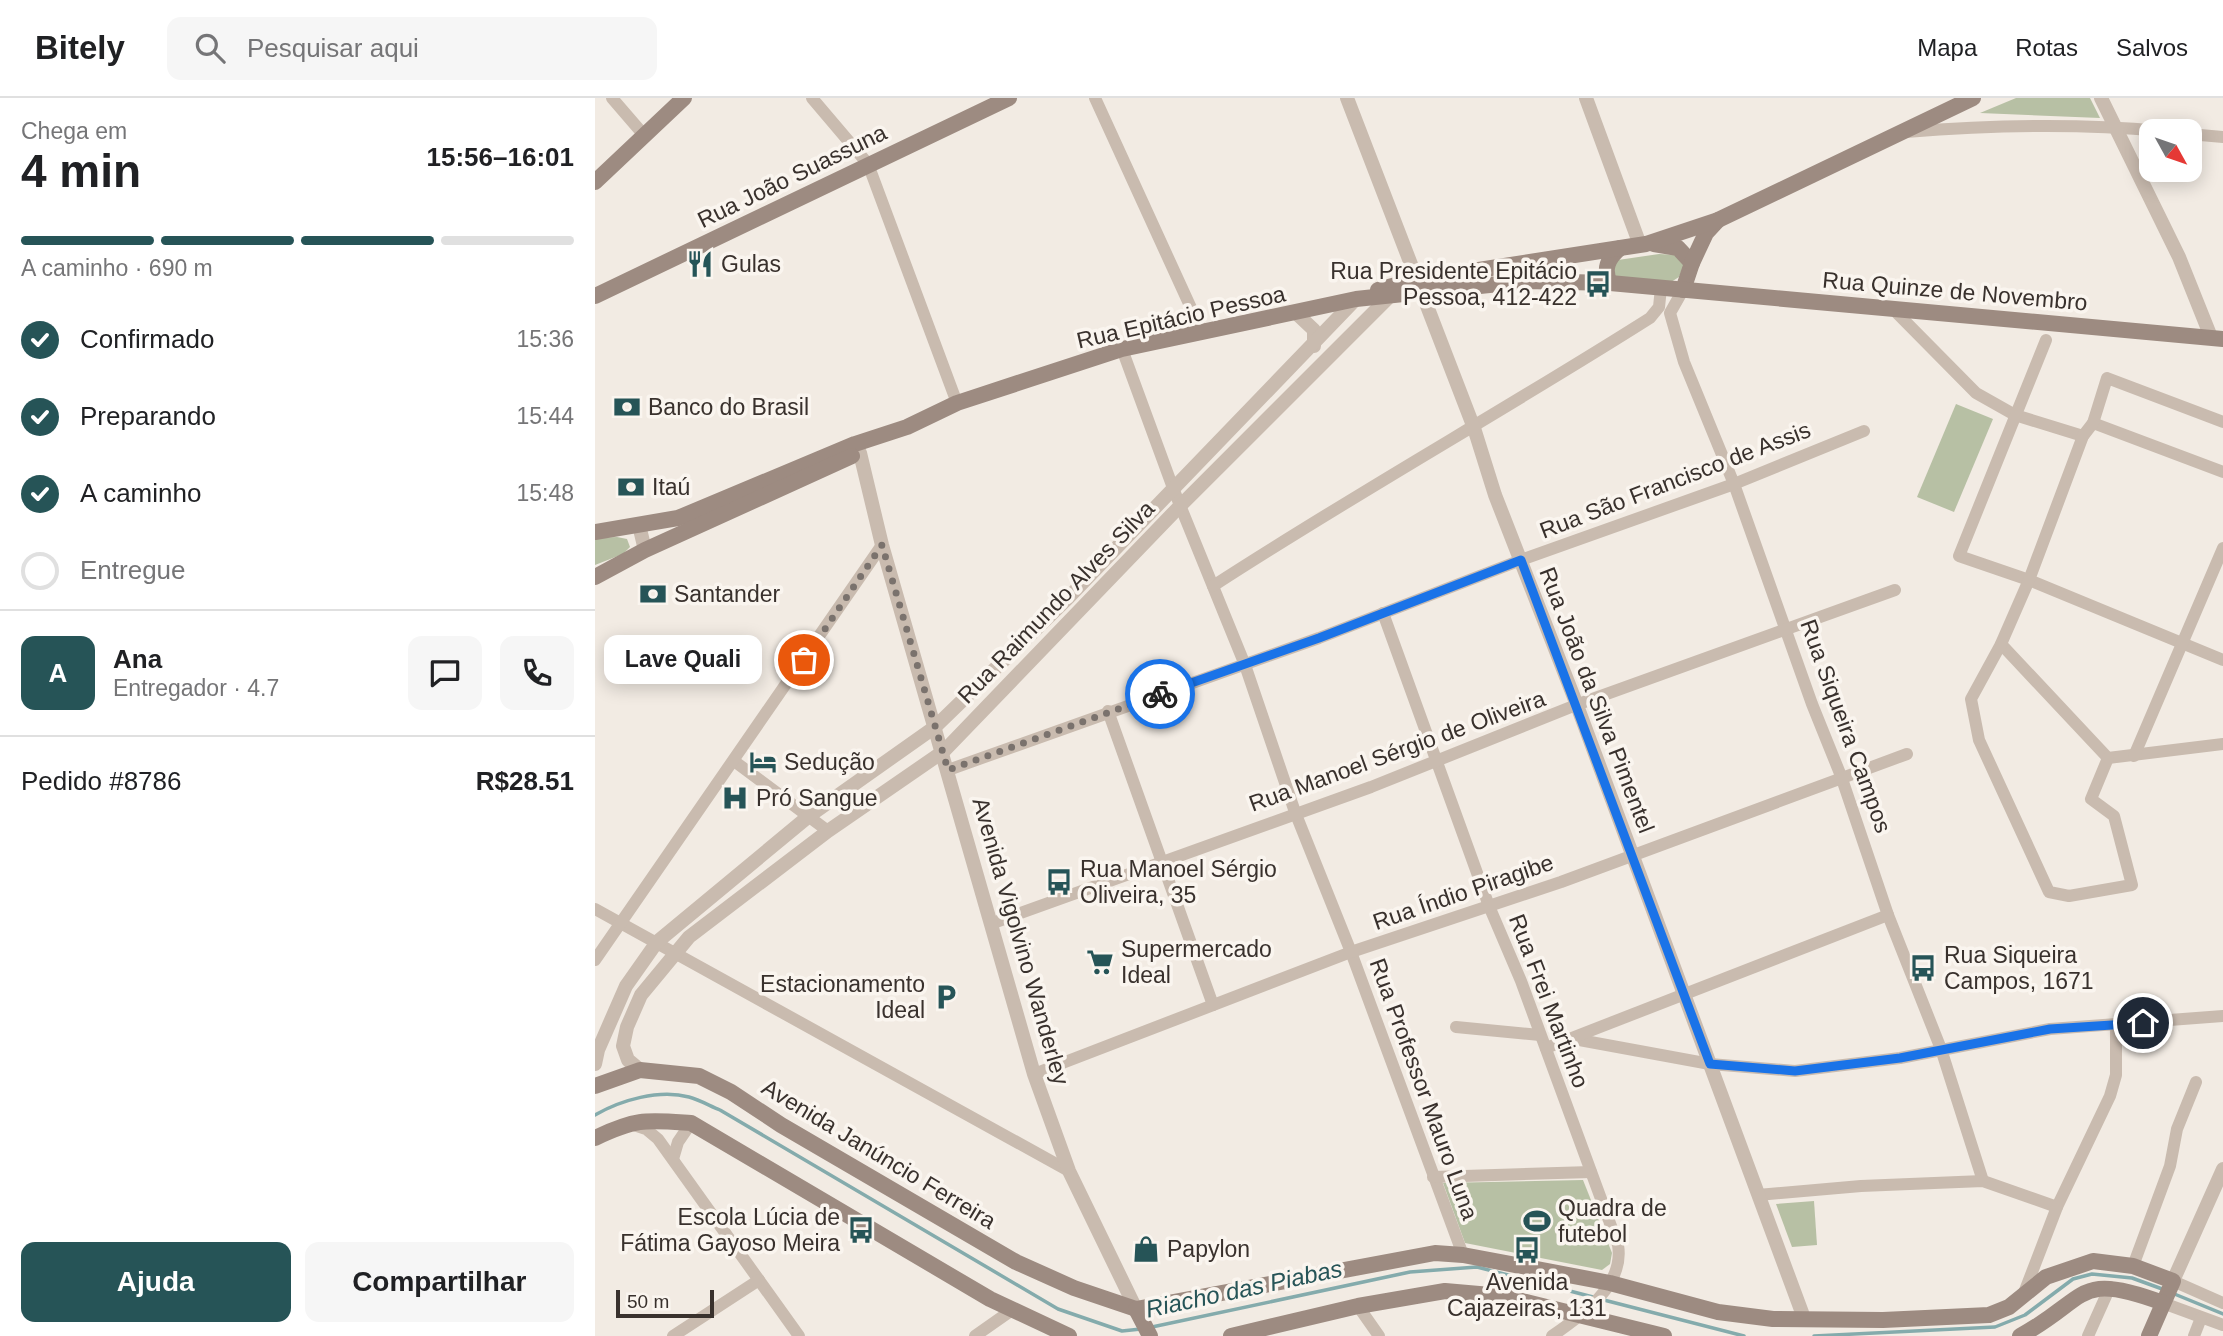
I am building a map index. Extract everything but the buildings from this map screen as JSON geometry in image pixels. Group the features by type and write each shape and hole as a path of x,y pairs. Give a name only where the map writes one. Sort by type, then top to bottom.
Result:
{"main road":[{"path":"595,181 684,98"},
{"name":"Rua João Suassuna","path":"595,296 1009,98"},
{"path":"1356,299 1643,245 1718,220 1973,98"},
{"path":"1682,290 1706,233 1718,220"},
{"path":"1643,245 1678,248 1692,263"},
{"path":"1610,283 1606,270 1608,262 1620,248"},
{"name":"Rua Quinze de Novembro","path":"1417,287 1527,281 1610,283 2217,338"},
{"name":"Rua Epitácio Pessoa","path":"857,448 957,403 1122,349 1297,314 1356,299 1389,297 1417,287"},
{"path":"595,532 678,517 857,448"},
{"path":"595,578 645,550 857,448"},
{"name":"Avenida Janúncio Ferreira","path":"595,1086 640,1070 699,1076 1016,1262 1138,1312"},
{"path":"595,1138 650,1119 691,1123 1012,1310 1069,1336"},
{"path":"1150,1336 1138,1312 1404,1257 1435,1253 1463,1255 1610,1283 1744,1317 1897,1320 1989,1315 2023,1297 2046,1277 2093,1261 2133,1266 2173,1282 2149,1336"},
{"path":"2020,1336 2085,1291 2110,1287 2163,1303"},
{"path":"1231,1336 1358,1306 1445,1291 1476,1292 1583,1314 1664,1336"}],"street":[{"path":"612,98 643,134"},
{"path":"812,98 868,164 957,403"},
{"path":"1095,98 1202,331"},
{"name":"Rua João da Silva Pimentel","path":"1347,98 1473,428 1804,1318"},
{"path":"1586,98 1643,245"},
{"path":"2101,98 2217,338"},
{"path":"1899,132 2005,124 2139,129"},
{"path":"2202,135 2223,137"},
{"path":"1213,586 1357,495 1473,428 1650,318 1659,307 1661,288"},
{"name":"Rua Siqueira Campos","path":"1682,290 1670,313 1674,328 1841,776 1888,915 1941,1049 1983,1181"},
{"name":"Rua Raimundo Alves Silva","path":"640,1070 628,1060 623,1046 627,1027 641,995 674,952 719,912 828,831 944,751 1180,506 1389,297"},
{"name":"Rua Raimundo Alves Silva","path":"595,1065 598,1050 626,986 657,942 809,816 936,727 1069,597 1314,346 1356,299"},
{"path":"1891,307 1976,393 2015,415 2083,436"},
{"path":"1297,314 1314,330 1314,346"},
{"path":"2046,340 1959,556 2029,580 2223,660"},
{"path":"1122,349 1173,488"},
{"path":"2108,758 2091,799 2114,816 2132,885 2069,896 2049,892 1979,740 1972,699 2001,644 2029,580 2083,436 2093,423 2107,379 2223,422"},
{"path":"2093,423 2223,472"},
{"name":"Rua São Francisco de Assis","path":"948,770 1108,711 1245,665 1521,560 1734,484 1864,431"},
{"name":"Avenida Vigolvino Wanderley","path":"857,448 882,545 944,751 1034,1074 1069,1171 1138,1312"},
{"name":"Rua Professor Mauro Luna","path":"1173,488 1245,665 1295,812 1351,952 1463,1255"},
{"path":"639,525 645,550"},
{"path":"595,960 882,545"},
{"path":"2134,756 2223,548"},
{"name":"Rua Manoel Sérgio de Oliveira","path":"993,923 1438,760 1576,705 1895,590"},
{"path":"1069,597 1082,610"},
{"name":"Rua Frei Martinho","path":"1383,613 1489,906 1546,1048 1618,1245 1619,1266 1610,1283"},
{"path":"2001,644 2108,758"},
{"path":"1006,659 1021,673"},
{"path":"1108,711 1159,861 1213,1006"},
{"path":"2108,758 2223,744"},
{"name":"Rua Índio Piragibe","path":"1034,1074 1351,952 1632,856 1841,776 1907,754"},
{"path":"734,761 828,831"},
{"path":"595,909 1069,1171"},
{"path":"1546,1048 1888,915"},
{"path":"1574,1039 1710,1064 1795,1071 1900,1058 2050,1029 2223,1016"},
{"path":"2023,1297 2057,1207 2111,1096 2116,1075 2116,1026"},
{"path":"1456,1027 1540,1035"},
{"path":"2133,1266 2170,1166 2177,1129 2196,1082"},
{"path":"673,1159 678,1142 691,1123"},
{"path":"630,1124 646,1129 658,1139 799,1336"},
{"path":"2223,1169 2173,1282 2223,1302"},
{"path":"1433,1177 1591,1172"},
{"path":"1758,1195 1983,1181 2057,1207"},
{"path":"673,1336 759,1280"},
{"path":"1552,1336 1583,1314 1610,1283"},
{"path":"2088,1336 2110,1287"},
{"path":"2163,1303 2223,1325"},
{"path":"1358,1306 1379,1336"},
{"path":"975,1336 1012,1310"},
{"path":"2194,1336 2201,1318"}],"green space":[{"path":"2016,98 2090,98 2100,118 1980,113"},
{"path":"1659,254 1676,255 1685,263 1679,277 1671,282 1613,276 1613,265 1618,260"},
{"path":"1956,404 1993,419 1954,512 1917,497"},
{"path":"595,538 627,539 630,547 623,554 595,565"},
{"path":"1583,1180 1612,1253 1610,1264 1602,1270 1465,1243 1443,1183"},
{"path":"1814,1201 1817,1245 1792,1247 1776,1204"}],"waterway":[{"name":"Riacho das Piabas","path":"595,1115 616,1105 653,1095 677,1095 697,1100 720,1110 1058,1309 1122,1331 1141,1329"},
{"name":"Riacho das Piabas","path":"1152,1327 1410,1272 1477,1267 1593,1297"},
{"name":"Riacho das Piabas","path":"1814,1336 1995,1327 2025,1315 2073,1279 2092,1274 2132,1278 2165,1290"},
{"name":"Riacho das Piabas","path":"2172,1293 2223,1314"},
{"name":"Riacho das Piabas","path":"1600,1299 1744,1336"}],"way so far":[{"path":"804,660 882,545 948,770 1160,694"}],"place":[{"name":"Gulas","path":"700,264"},
{"name":"Rua Presidente Epitácio Pessoa, 412-422","path":"1598,284"},
{"name":"Banco do Brasil","path":"627,407"},
{"name":"Itaú","path":"631,487"},
{"name":"Santander","path":"653,594"},
{"name":"Lave Quali","path":"804,660"},
{"name":"Sedução","path":"763,762"},
{"name":"Pró Sangue","path":"735,798"},
{"name":"Rua Manoel Sérgio Oliveira, 35","path":"1059,882"},
{"name":"Supermercado Ideal","path":"1100,962"},
{"name":"Rua Siqueira Campos, 1671","path":"1923,968"},
{"name":"Estacionamento Ideal","path":"946,997"},
{"name":"Quadra de futebol","path":"1537,1221"},
{"name":"Escola Lúcia de Fátima Gayoso Meira","path":"861,1230"},
{"name":"Papylon","path":"1146,1249"},
{"name":"Avenida Cajazeiras, 131","path":"1527,1250"}],"route":[{"path":"1160,694 1319,638 1521,560 1710,1064 1795,1071 1900,1058 2050,1029 2143,1023"}]}
